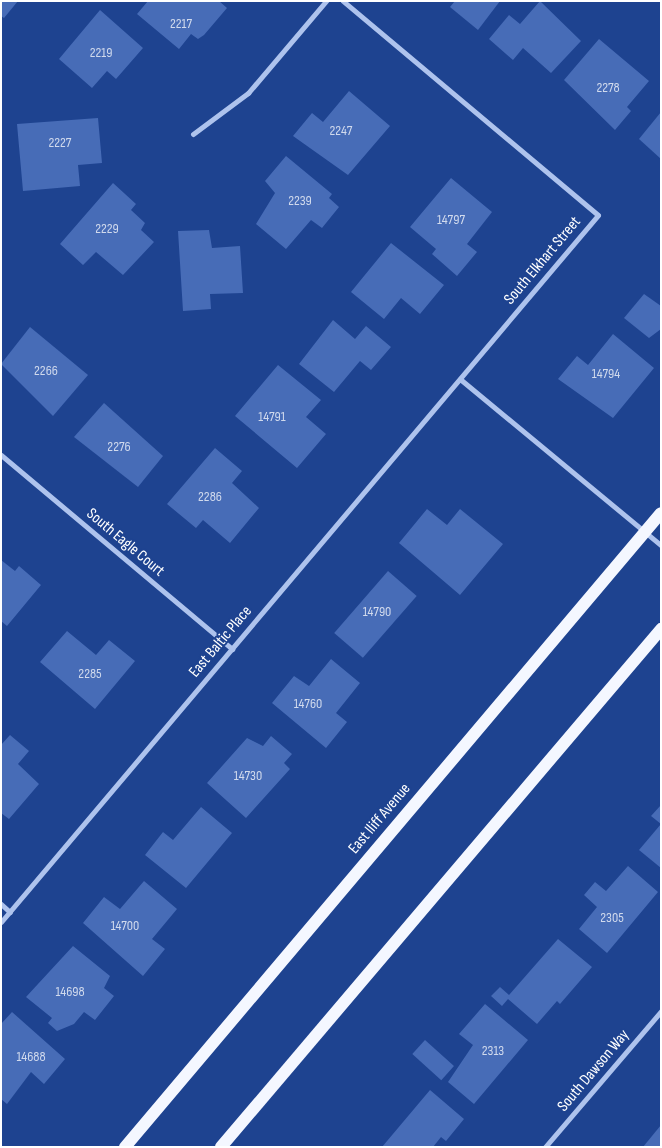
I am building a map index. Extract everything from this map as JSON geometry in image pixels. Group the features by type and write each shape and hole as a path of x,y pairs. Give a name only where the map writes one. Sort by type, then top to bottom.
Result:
{"main road":[{"name":"East Iliff Avenue","path":"125,1147 661,513"},
{"path":"221,1147 661,629"}],"street":[{"path":"193,134 248,93 326,1"},
{"name":"South Elkhart Street","path":"343,1 598,215 460,379"},
{"path":"460,379 661,545"},
{"name":"East Baltic Place","path":"1,922 460,379"},
{"name":"South Eagle Court","path":"1,455 232,649"},
{"path":"1,904 10,912"},
{"name":"South Dawson Way","path":"546,1147 661,1011"}],"building":[{"path":"1,1 18,1 4,18 1,16"},
{"path":"148,1 219,1 227,8 204,35 198,39 191,34 179,49 137,14"},
{"path":"455,1 500,1 478,30 450,7"},
{"path":"540,1 581,41 551,73 523,48 513,60 489,39 509,15 520,24"},
{"path":"100,10 143,48 116,79 107,71 92,88 59,59"},
{"path":"599,39 649,81 627,107 631,111 615,130 564,80"},
{"path":"349,91 390,126 348,175 293,136 312,113 323,122"},
{"path":"661,112 661,159 639,139"},
{"path":"98,118 102,163 78,165 80,186 23,191 17,124"},
{"path":"286,156 332,194 329,198 339,207 322,228 311,220 286,249 256,224 275,193 265,181"},
{"path":"451,178 492,212 467,244 477,252 457,276 432,254 436,249 410,227"},
{"path":"113,183 136,204 131,210 145,223 141,230 154,242 123,275 96,252 83,265 60,244"},
{"path":"209,230 212,248 240,246 243,293 210,294 211,309 183,311 178,231"},
{"path":"391,243 444,285 420,314 401,298 384,319 351,292"},
{"path":"644,294 661,306 661,329 649,338 624,318"},
{"path":"333,320 355,339 366,326 391,347 371,370 360,361 334,392 299,364"},
{"path":"30,327 88,375 53,416 1,364"},
{"path":"613,334 654,368 613,418 558,379 577,356 588,365"},
{"path":"278,365 321,400 306,417 326,434 297,468 235,416"},
{"path":"104,403 163,456 138,487 74,437"},
{"path":"215,448 242,471 232,483 259,508 230,543 203,520 196,528 167,504"},
{"path":"427,509 447,525 460,509 503,544 460,595 399,543"},
{"path":"1,560 15,571 19,566 41,585 7,626 1,621"},
{"path":"388,571 417,596 363,658 334,633"},
{"path":"67,631 96,655 109,640 135,661 95,709 40,662"},
{"path":"331,659 360,683 336,713 347,722 326,748 272,703 294,676 309,686"},
{"path":"10,735 29,751 18,764 39,784 9,819 1,813 1,745"},
{"path":"271,736 292,754 284,763 290,769 246,818 207,783 247,738 263,746"},
{"path":"661,805 661,824 651,816"},
{"path":"201,807 232,833 186,888 145,855 163,832 173,840"},
{"path":"661,824 661,868 639,850"},
{"path":"628,866 658,892 607,953 579,929 597,907 584,895 595,882 606,891"},
{"path":"144,881 177,909 152,939 165,949 143,976 83,923 104,897 120,909"},
{"path":"558,939 592,967 560,1004 557,1001 537,1024 508,999 502,1006 491,996 500,987 509,995"},
{"path":"73,946 110,976 104,988 114,996 95,1020 84,1012 74,1024 57,1031 48,1023 52,1018 26,997"},
{"path":"485,1004 528,1040 474,1104 448,1082 473,1045 459,1034"},
{"path":"12,1012 65,1059 44,1084 31,1072 7,1104 1,1099 1,1024"},
{"path":"425,1040 454,1066 441,1080 412,1054"},
{"path":"430,1090 464,1119 446,1141 441,1137 433,1147 382,1147"},
{"path":"661,1125 661,1147 643,1147"}]}
